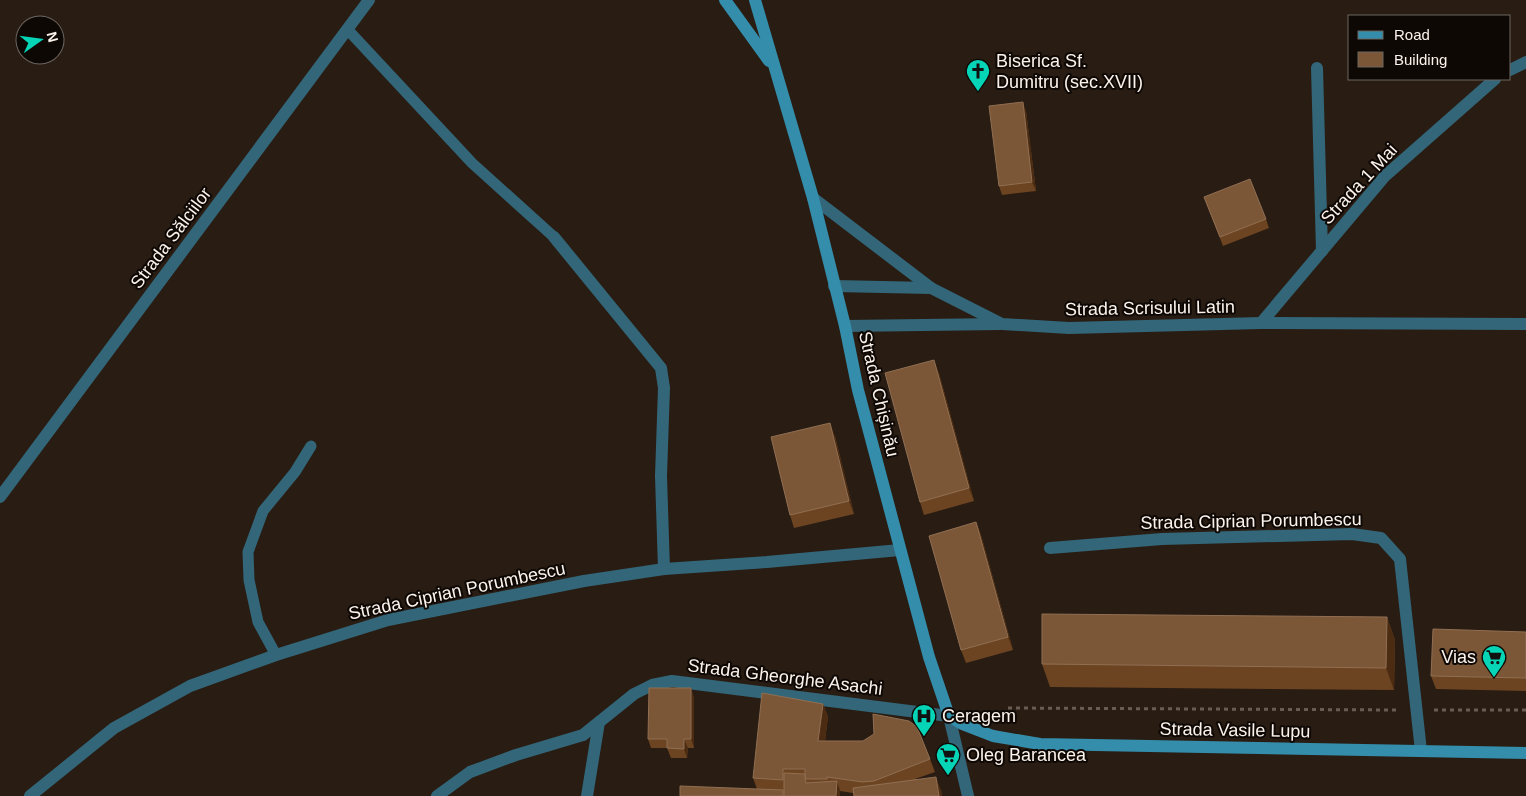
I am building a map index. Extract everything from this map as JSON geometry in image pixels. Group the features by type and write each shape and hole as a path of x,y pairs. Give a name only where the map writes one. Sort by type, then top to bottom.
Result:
{"main road":[{"path":"725,0 776,72"},
{"name":"Strada Chișinău","path":"755,0 813,198 845,326 858,390 900,550 929,657 949,716"},
{"name":"Strada Vasile Lupu","path":"949,716 962,724 993,736 1040,744 1526,753"}],"street":[{"name":"Strada Sălciilor","path":"0,497 369,0"},
{"path":"1511,70 1526,62"},
{"path":"1317,68 1322,251"},
{"name":"Strada 1 Mai","path":"1261,323 1385,176 1493,80"},
{"name":"Strada Scrisului Latin","path":"813,198 931,288 1002,324 1069,328 1261,323 1526,324"},
{"path":"554,237 661,368 664,388 661,476 664,569"},
{"path":"834,286 931,288"},
{"path":"845,326 1002,324"},
{"name":"Strada Ciprian Porumbescu","path":"1050,548 1162,539 1263,535 1352,534 1380,538 1400,559 1421,751"},
{"name":"Strada Ciprian Porumbescu","path":"30,796 114,728 190,686 276,655 388,620 584,582 664,569 900,550"},
{"name":"Strada Gheorghe Asachi","path":"437,796 470,772 583,734 634,694 652,685 672,680 949,716"},
{"name":"Strada Chișinău","path":"949,716 968,796"},
{"path":"587,796 599,722"}],"lane":[{"path":"348,30 472,163 554,237"},
{"path":"276,655 258,622 249,580 248,552 263,511 295,472 311,446"}],"path":[{"path":"1008,708 1526,710"}],"building":[{"path":"1023,102 1032,182 999,186 989,106"},
{"path":"1250,179 1266,219 1220,237 1204,197"},
{"path":"934,360 969,488 920,502 885,373"},
{"path":"830,423 849,501 790,515 771,437"},
{"path":"976,522 1008,637 961,650 929,536"},
{"path":"1042,614 1387,617 1386,668 1042,664"},
{"path":"1433,629 1526,632 1526,678 1431,676"},
{"path":"649,688 691,688 691,739 684,739 684,749 667,748 667,739 648,739"},
{"path":"762,693 823,704 818,741 863,741 874,734 873,714 909,721 917,727 930,759 874,781 863,782 827,777 827,779 805,779 805,769 783,769 783,780 753,778"},
{"path":"784,773 805,774 806,783 837,781 836,796 784,796"},
{"path":"936,777 939,796 854,796 853,788"},
{"path":"680,786 783,790 783,796 680,796"}],"place":[{"name":"Biserica Sf. Dumitru (sec.XVII)","path":"978,92"},
{"name":"Vias","path":"1494,678"},
{"name":"Ceragem","path":"924,737"},
{"name":"Oleg Barancea","path":"948,776"}]}
